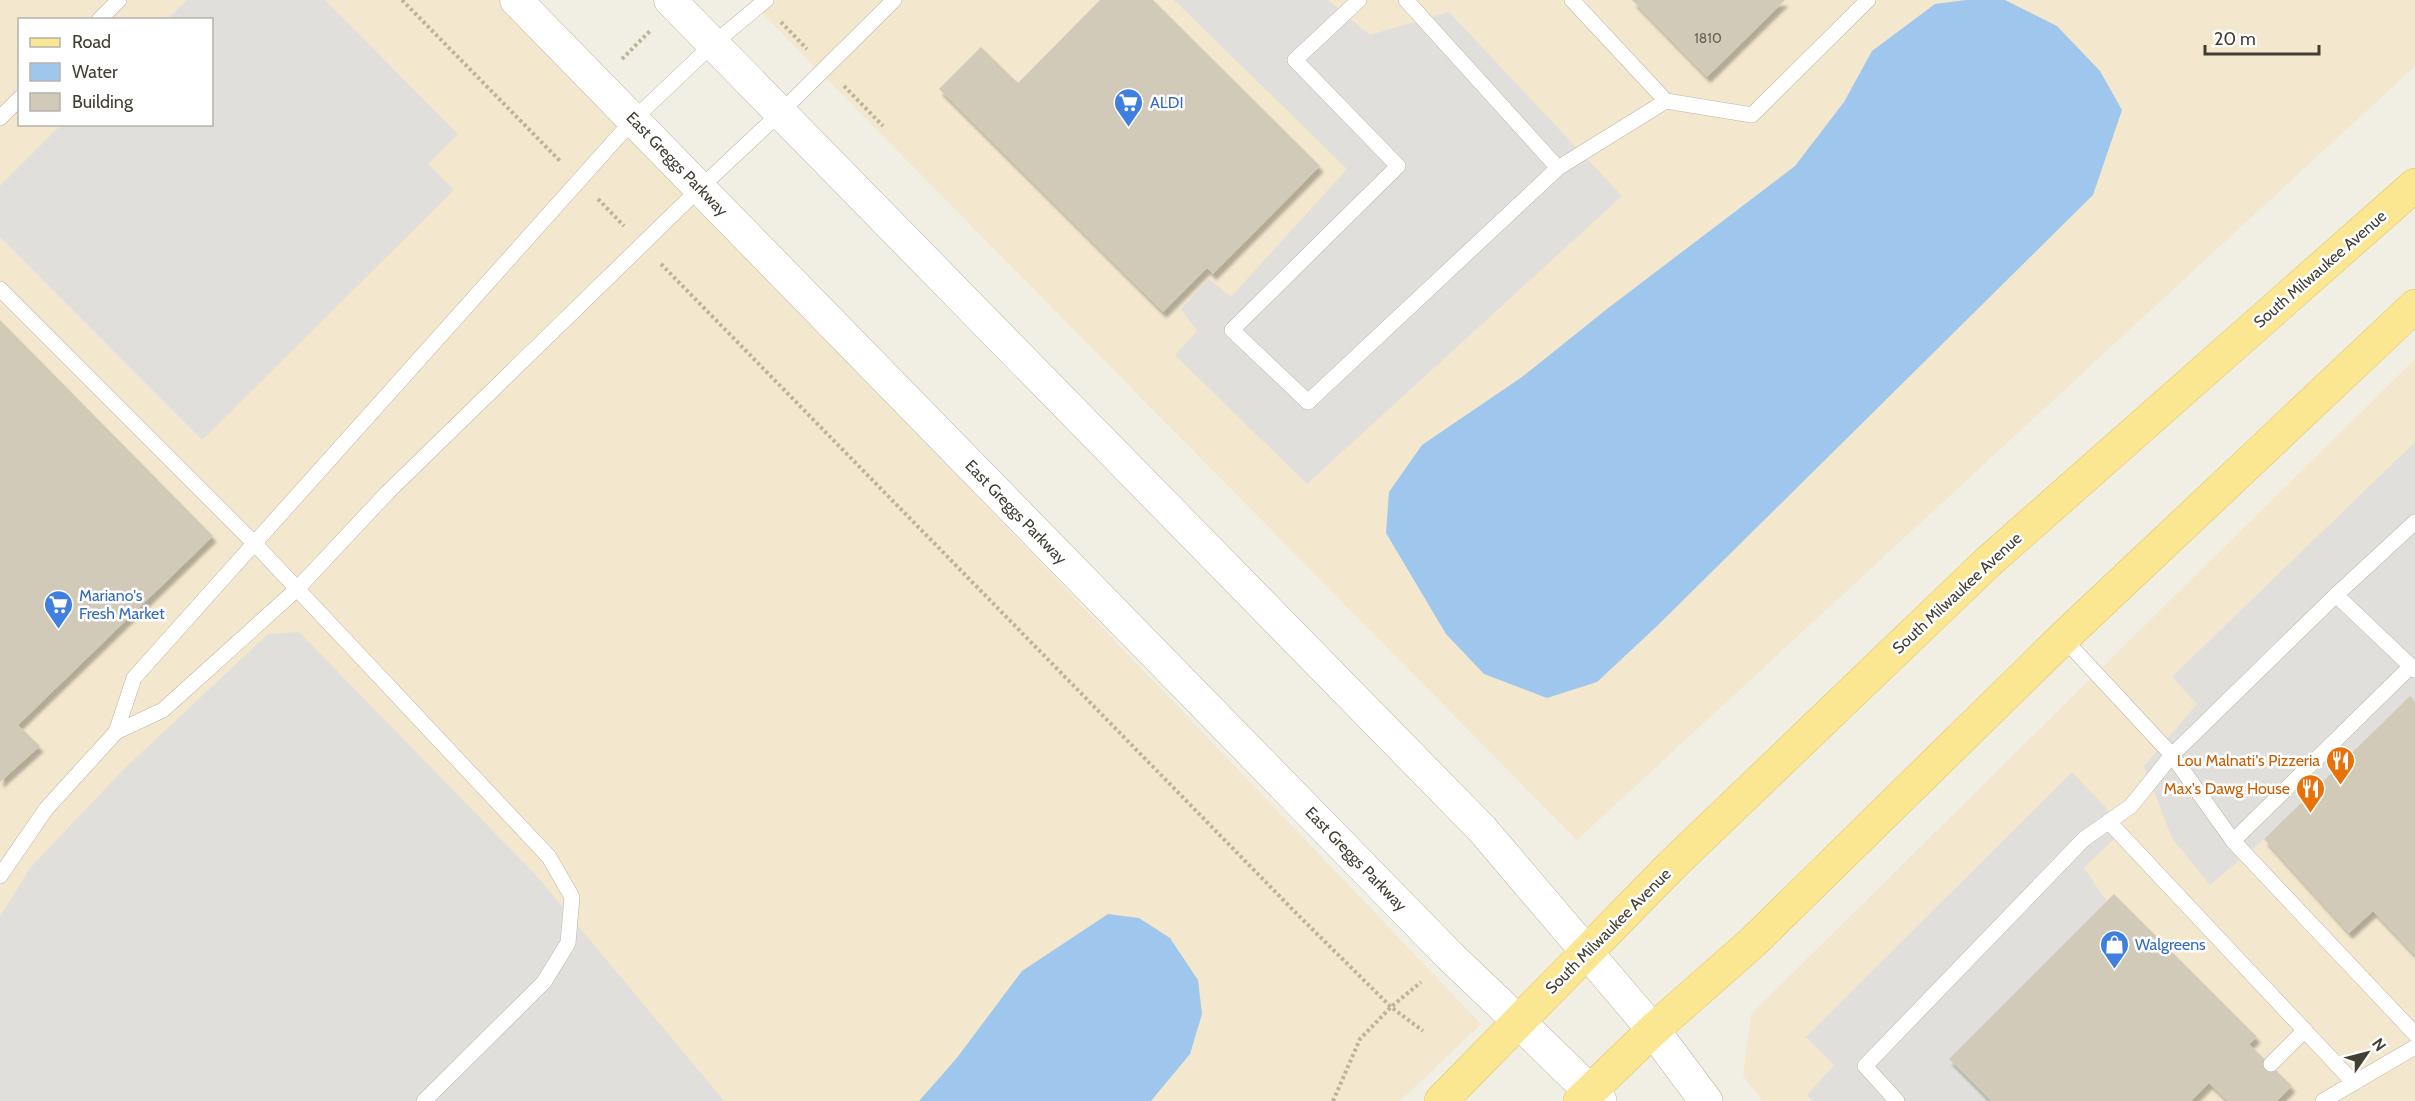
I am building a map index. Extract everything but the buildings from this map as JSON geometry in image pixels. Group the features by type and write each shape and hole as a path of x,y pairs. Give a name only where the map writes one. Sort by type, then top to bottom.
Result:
{"main road":[{"name":"South Milwaukee Avenue","path":"1441,1101 1671,866 1988,562 2415,185"},
{"path":"1590,1098 1653,1030 1753,942 2063,638 2415,306"}],"street":[{"name":"East Greggs Parkway","path":"516,0 1433,939 1518,1021"},
{"path":"673,3 1466,812 1653,1030 1706,1101"},
{"path":"1518,1021 1590,1098"}],"lane":[{"path":"101,18 119,0"},
{"path":"116,732 134,678 634,119 713,44 766,0"},
{"path":"0,876 46,809 116,732 163,710 297,589 388,492 894,0"},
{"path":"1359,0 1295,60 1398,166 1233,330 1308,402 1558,168 1666,101"},
{"path":"1406,0 1558,168"},
{"path":"1572,0 1666,101 1752,115 1868,0"},
{"path":"0,118 18,100"},
{"path":"0,289 254,543 549,858 572,897 568,943 544,982 424,1101"},
{"path":"1897,1101 1865,1066 2084,839 2131,806 2172,755 2336,595 2415,522"},
{"path":"2233,841 2413,668 2336,595"},
{"path":"2063,638 2172,755 2233,841 2415,1034"},
{"path":"2109,822 2354,1083"},
{"path":"2271,1064 2305,1030"},
{"path":"2323,1101 2415,1047"}],"path":[{"path":"402,0 1290,907 1391,1007 1423,1031"},
{"path":"598,82 673,3"},
{"path":"1334,1101 1360,1039 1391,1007 1421,982"}],"shaded area":[{"path":"0,0 503,0 1481,1024 1400,1101 0,1101"},
{"path":"187,0 325,0 458,134 428,164 454,190 202,440 0,237 0,186 60,126 213,126 213,18 168,18"},
{"path":"749,0 2415,0 2415,66 1577,840"},
{"path":"1174,0 1328,0 1370,35 1449,12 1622,196 1307,484 1175,355 1197,331 1181,309 1209,279 1231,297 1347,169"},
{"path":"2415,359 2415,1101 1763,1101 1743,1076 1751,1014"},
{"path":"2415,442 2415,702 2410,697 2264,839 2210,885 2172,838 2144,766 2197,704 2172,677"},
{"path":"299,632 534,873 724,1101 0,1101 0,917 30,868 123,770 268,634"},
{"path":"2072,772 2125,828 2084,868 2107,902 1991,1101 1813,1101 1807,1095 1834,1065 1806,1037"}],"water":[{"path":"1966,0 2005,0 2057,26 2100,71 2122,110 2093,195 1656,627 1597,682 1547,698 1484,674 1446,634 1386,533 1389,492 1422,445 1522,377 1607,309 1795,166 1844,102 1872,51 1935,4"},
{"path":"1108,914 1139,918 1170,938 1198,980 1202,1014 1190,1054 1151,1101 919,1101 956,1059 1022,971"}],"place":[{"name":"ALDI","path":"1129,128"},
{"name":"Mariano's Fresh Market","path":"58,630"},
{"name":"Lou Malnati's Pizzeria","path":"2341,786"},
{"name":"Max's Dawg House","path":"2311,814"},
{"name":"Walgreens","path":"2114,970"}]}
